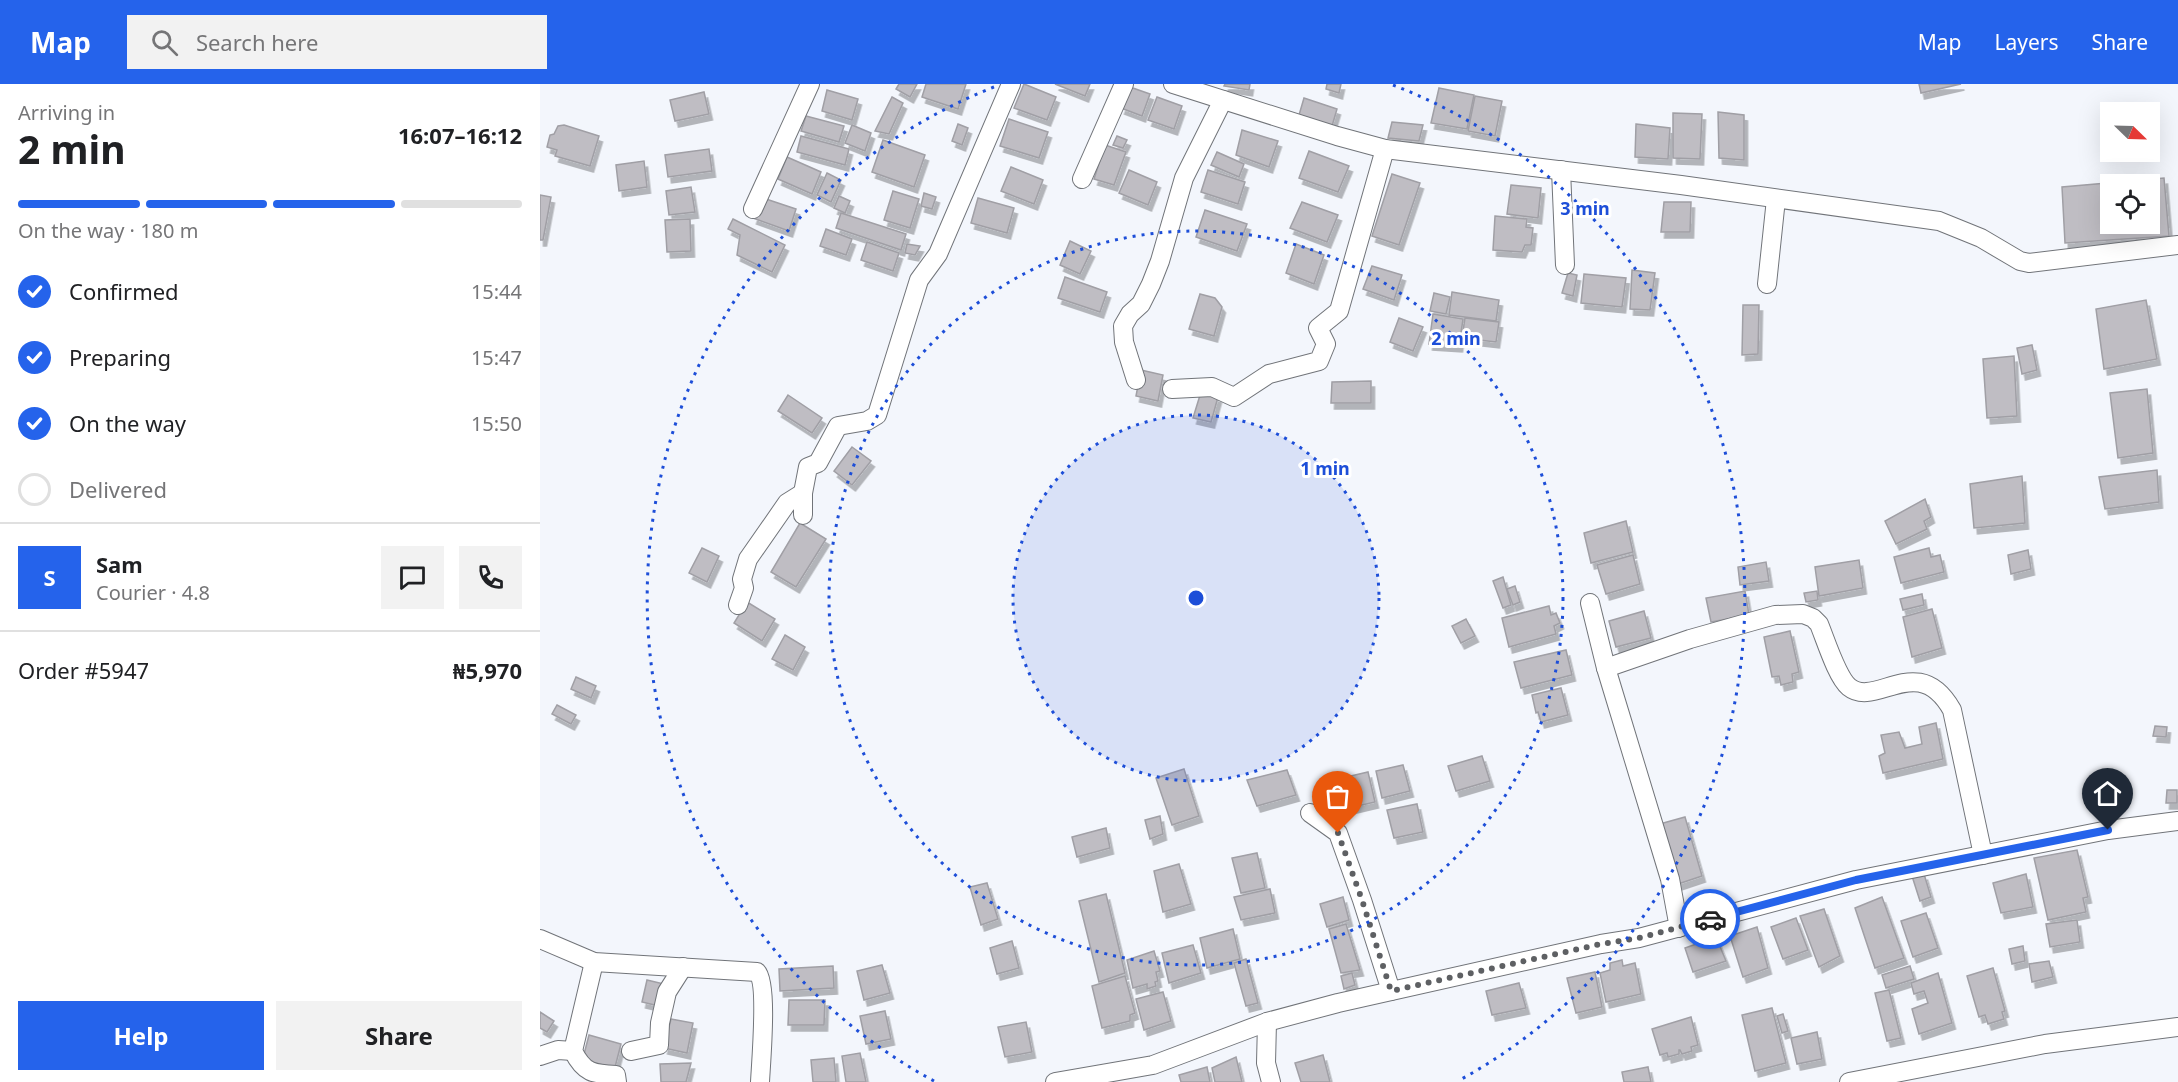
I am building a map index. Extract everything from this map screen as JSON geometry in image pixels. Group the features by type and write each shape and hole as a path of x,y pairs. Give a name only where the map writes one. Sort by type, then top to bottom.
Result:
{"street":[{"path":"753,209 810,84"},
{"path":"802,515 808,467 818,463 838,426 867,421 877,415 919,280 938,254 1011,84"},
{"path":"1082,179 1124,84"},
{"path":"1173,84 1385,149 1561,170 1938,221 1981,238 2020,261 2030,263 2178,245"},
{"path":"1136,380 1124,342 1123,326 1130,314 1141,304 1151,284 1184,178 1223,100"},
{"path":"1172,389 1212,387 1234,397 1269,374 1319,361 1326,344 1318,328 1339,311 1385,149"},
{"path":"1561,170 1565,265"},
{"path":"1767,284 1776,199"},
{"path":"738,605 744,588 742,579 748,559 787,503 803,493"},
{"path":"1590,603 1606,668 1670,879 1679,928"},
{"path":"1606,668 1690,639 1775,615 1803,614 1813,618 1819,624 1838,672 1853,690 1863,692 1909,682 1935,688 1944,696 1952,710 1983,855"},
{"path":"1310,813 1338,833 1391,991"},
{"path":"1055,1082 1153,1065 1267,1022 1391,991 1601,944 1639,938 1856,880 2108,830 2178,821"},
{"path":"540,939 594,962 757,972 760,975 763,999 760,1082"},
{"path":"594,962 573,1052 579,1064 594,1074 616,1076 617,1082"},
{"path":"631,1051 659,1045 660,1023 667,992 683,967"},
{"path":"1267,1022 1266,1063 1270,1082"},
{"path":"1849,1082 2045,1044 2178,1027"},
{"path":"540,1056 558,1050 573,1052"}],"building":[{"path":"899,84 917,84 910,97 896,89"},
{"path":"926,84 966,84 958,109 922,97"},
{"path":"1024,84 1056,97 1047,120 1014,108"},
{"path":"1055,84 1090,84 1085,96"},
{"path":"1225,84 1250,84 1249,90 1224,86"},
{"path":"1327,84 1341,84 1339,93 1326,89"},
{"path":"1919,84 1961,84 1921,93"},
{"path":"1130,87 1150,94 1142,116 1121,108"},
{"path":"1439,88 1474,95 1467,129 1431,123"},
{"path":"827,90 858,99 852,120 822,111"},
{"path":"704,92 709,114 675,121 670,100"},
{"path":"1475,96 1502,101 1495,136 1468,131"},
{"path":"892,97 903,103 889,134 875,131"},
{"path":"1157,97 1182,106 1174,129 1148,120"},
{"path":"1304,98 1337,109 1332,126 1299,115"},
{"path":"1718,112 1744,115 1744,160 1719,158"},
{"path":"1673,113 1702,114 1700,159 1673,158"},
{"path":"806,116 844,126 839,142 801,131"},
{"path":"1009,119 1048,132 1039,158 1000,146"},
{"path":"1392,122 1423,125 1419,141 1388,138"},
{"path":"958,124 968,128 962,145 952,141"},
{"path":"1636,124 1670,128 1668,159 1635,157"},
{"path":"564,125 599,136 590,166 555,156 557,150 547,147 550,135 554,134 558,126"},
{"path":"852,125 871,133 865,151 845,143"},
{"path":"1242,130 1278,141 1269,167 1236,155"},
{"path":"801,136 849,149 845,165 797,152"},
{"path":"1117,136 1127,140 1123,148 1113,145"},
{"path":"883,140 925,155 914,187 872,172"},
{"path":"1105,145 1126,152 1114,185 1094,179"},
{"path":"709,149 712,171 668,177 665,155"},
{"path":"1309,151 1349,166 1338,192 1299,178"},
{"path":"1217,152 1244,164 1239,177 1211,165"},
{"path":"787,157 821,172 812,194 778,179"},
{"path":"644,161 647,187 619,191 616,165"},
{"path":"1011,167 1043,180 1034,204 1001,191"},
{"path":"1129,170 1157,182 1148,205 1119,193"},
{"path":"1208,170 1245,182 1238,204 1201,192"},
{"path":"827,173 841,180 831,202 817,195"},
{"path":"1392,174 1420,183 1399,245 1372,236"},
{"path":"2160,178 2164,178 2169,236 2065,243 2062,187 2100,184 2100,234 2160,234"},
{"path":"1511,185 1541,188 1538,218 1507,214"},
{"path":"691,187 695,212 669,215 666,191"},
{"path":"893,191 919,199 910,228 884,220"},
{"path":"924,193 936,197 932,209 921,206"},
{"path":"540,195 551,197 543,240 540,240"},
{"path":"839,196 850,201 845,213 834,208"},
{"path":"760,197 796,209 789,231 753,218"},
{"path":"978,198 1014,208 1007,233 971,223"},
{"path":"1302,202 1338,215 1327,242 1290,228"},
{"path":"1664,202 1691,202 1690,232 1661,232"},
{"path":"1205,210 1247,224 1237,251 1196,237"},
{"path":"841,213 906,234 901,250 836,228"},
{"path":"1495,216 1527,219 1526,227 1533,228 1531,245 1525,245 1522,252 1493,250"},
{"path":"690,219 691,251 667,252 665,220"},
{"path":"733,219 785,245 772,272 737,255 740,235 728,229"},
{"path":"826,229 852,239 846,255 820,246"},
{"path":"1070,241 1091,251 1080,274 1060,265"},
{"path":"867,242 899,253 893,271 861,260"},
{"path":"907,244 920,246 915,255 905,253"},
{"path":"1296,244 1324,255 1314,284 1286,273"},
{"path":"1372,266 1402,275 1394,300 1363,289"},
{"path":"1632,270 1655,273 1650,310 1630,309"},
{"path":"1568,273 1577,275 1573,296 1562,293"},
{"path":"1584,274 1626,278 1622,307 1581,303"},
{"path":"1065,277 1107,292 1100,312 1058,298"},
{"path":"1452,292 1499,300 1496,321 1449,315"},
{"path":"1434,293 1450,297 1446,314 1430,311"},
{"path":"1200,294 1215,298 1222,307 1214,336 1189,329"},
{"path":"2146,300 2157,359 2104,369 2096,309"},
{"path":"1743,305 1759,305 1758,354 1742,355"},
{"path":"1433,314 1463,319 1459,346 1429,344"},
{"path":"1399,318 1423,327 1413,351 1390,342"},
{"path":"1465,318 1499,322 1496,342 1462,338"},
{"path":"2032,345 2037,370 2022,374 2017,348"},
{"path":"2014,356 2017,416 1987,418 1983,359"},
{"path":"1141,370 1163,375 1158,401 1136,396"},
{"path":"1371,381 1371,403 1331,403 1332,382"},
{"path":"2147,389 2153,453 2118,458 2110,393"},
{"path":"1201,392 1218,397 1211,422 1193,418"},
{"path":"788,395 822,418 812,433 778,411"},
{"path":"852,447 871,461 852,485 834,471"},
{"path":"2157,470 2159,502 2105,509 2099,477"},
{"path":"2022,476 2025,523 1974,528 1970,484"},
{"path":"1925,499 1931,517 1924,521 1927,529 1896,544 1885,521"},
{"path":"1626,521 1633,552 1591,563 1584,533"},
{"path":"800,523 826,539 796,587 771,572"},
{"path":"702,548 719,556 707,582 689,573"},
{"path":"1929,548 1931,557 1940,555 1944,572 1901,583 1894,557"},
{"path":"2028,550 2031,569 2011,574 2008,555"},
{"path":"1633,555 1640,584 1606,594 1597,565"},
{"path":"1859,560 1863,588 1819,596 1815,567"},
{"path":"1766,562 1769,581 1740,585 1738,567"},
{"path":"1503,577 1511,605 1503,608 1493,581"},
{"path":"1515,586 1520,602 1513,605 1507,589"},
{"path":"1745,591 1749,615 1711,622 1706,598"},
{"path":"1817,591 1818,600 1806,602 1804,593"},
{"path":"1922,594 1924,605 1903,610 1900,599"},
{"path":"747,602 775,619 762,641 734,623"},
{"path":"1549,606 1551,615 1556,613 1560,623 1554,626 1556,634 1509,647 1502,618"},
{"path":"1932,609 1942,648 1912,657 1903,617"},
{"path":"1644,611 1651,638 1616,647 1609,621"},
{"path":"1466,619 1475,636 1461,643 1452,626"},
{"path":"1790,631 1799,672 1792,674 1793,682 1781,685 1779,676 1772,677 1764,637"},
{"path":"785,635 805,647 793,670 772,659"},
{"path":"1566,650 1572,675 1521,688 1514,662"},
{"path":"576,677 596,686 591,698 571,689"},
{"path":"1561,688 1568,715 1541,722 1538,712 1536,713 1532,695"},
{"path":"557,705 576,715 571,724 552,714"},
{"path":"1936,723 1943,759 1883,773 1879,756 1885,753 1881,735 1899,732 1905,748 1922,744 1919,727"},
{"path":"2155,726 2167,727 2166,737 2153,736"},
{"path":"1482,756 1490,781 1456,791 1448,766"},
{"path":"1403,765 1410,791 1382,798 1376,771"},
{"path":"1184,769 1199,816 1172,825 1156,778"},
{"path":"1287,770 1296,795 1257,806 1247,780"},
{"path":"1368,772 1375,802 1349,808 1342,778"},
{"path":"2167,790 2177,790 2177,803 2166,803"},
{"path":"1417,804 1423,832 1394,838 1387,810"},
{"path":"1160,816 1163,834 1150,839 1145,820"},
{"path":"1685,817 1702,876 1675,885 1656,825"},
{"path":"1106,828 1110,848 1077,857 1072,837"},
{"path":"2077,850 2088,897 2083,898 2086,912 2048,920 2034,858"},
{"path":"1257,853 1265,888 1241,893 1232,858"},
{"path":"1179,864 1191,904 1163,912 1154,871"},
{"path":"1924,874 1931,897 1920,901 1912,876"},
{"path":"2026,874 2033,907 2001,913 1993,883"},
{"path":"987,883 998,919 981,925 970,887"},
{"path":"1270,889 1275,913 1241,920 1234,897"},
{"path":"1106,894 1125,973 1099,982 1079,901"},
{"path":"1343,897 1349,920 1327,927 1320,904"},
{"path":"1882,897 1904,958 1875,968 1855,908"},
{"path":"1824,909 1840,956 1819,967 1800,916"},
{"path":"1926,913 1938,948 1913,957 1901,921"},
{"path":"1796,918 1808,950 1783,959 1771,927"},
{"path":"2077,920 2080,942 2050,947 2046,924"},
{"path":"1346,924 1360,970 1341,973 1329,929"},
{"path":"1757,927 1768,968 1743,977 1730,936"},
{"path":"1233,929 1240,959 1207,968 1200,938"},
{"path":"1716,937 1726,961 1693,972 1685,948"},
{"path":"1012,941 1019,968 997,974 990,948"},
{"path":"1193,945 1201,973 1169,983 1162,953"},
{"path":"2023,946 2025,961 2012,964 2009,949"},
{"path":"1154,951 1160,971 1156,972 1158,981 1155,982 1156,986 1147,989 1147,984 1133,988 1127,960"},
{"path":"1246,959 1258,1003 1246,1006 1234,963"},
{"path":"1622,960 1623,966 1635,963 1641,994 1606,1002 1600,973 1610,970 1610,963"},
{"path":"2049,961 2053,977 2032,982 2029,964"},
{"path":"882,965 890,993 864,1000 857,971"},
{"path":"833,966 834,988 780,991 779,969"},
{"path":"1910,966 1914,979 1886,988 1882,975"},
{"path":"1993,968 2005,1011 2002,1012 2004,1019 1988,1024 1985,1015 1979,1017 1967,976"},
{"path":"1595,972 1602,1007 1576,1013 1567,978"},
{"path":"1352,973 1355,985 1344,989 1341,976"},
{"path":"1938,973 1952,1023 1919,1034 1912,1009 1928,1003 1924,991 1914,994 1911,983"},
{"path":"1125,976 1135,1013 1130,1015 1130,1021 1102,1028 1092,986"},
{"path":"647,980 664,984 659,1006 642,1002"},
{"path":"1519,983 1526,1008 1492,1015 1486,991"},
{"path":"1889,990 1901,1038 1887,1041 1875,993"},
{"path":"1163,992 1171,1021 1144,1030 1136,999"},
{"path":"789,1000 825,1000 824,1025 788,1025"},
{"path":"1772,1008 1786,1063 1755,1071 1742,1015"},
{"path":"885,1011 891,1039 866,1044 860,1016"},
{"path":"540,1012 554,1021 547,1032 540,1028"},
{"path":"1783,1014 1788,1031 1782,1033 1777,1016"},
{"path":"1691,1017 1698,1045 1691,1047 1692,1051 1682,1054 1679,1050 1679,1054 1668,1057 1667,1053 1660,1055 1652,1029"},
{"path":"671,1019 693,1023 687,1053 664,1048"},
{"path":"1026,1022 1032,1052 1005,1057 998,1027"},
{"path":"1817,1032 1822,1059 1797,1064 1791,1038"},
{"path":"589,1035 621,1044 614,1071 582,1062"},
{"path":"860,1053 866,1082 846,1082 842,1056"},
{"path":"1323,1055 1330,1082 1301,1082 1295,1063"},
{"path":"1236,1057 1242,1082 1215,1082 1212,1068"},
{"path":"834,1058 836,1082 813,1082 811,1060"},
{"path":"691,1063 686,1082 661,1082 660,1064"},
{"path":"1207,1067 1210,1082 1181,1082 1179,1075"},
{"path":"1648,1067 1651,1082 1624,1082 1622,1072"}],"way so far":[{"path":"1338,833 1391,991 1601,944 1639,938 1710,919"}],"route":[{"path":"1710,919 1856,880 2108,830"}]}
